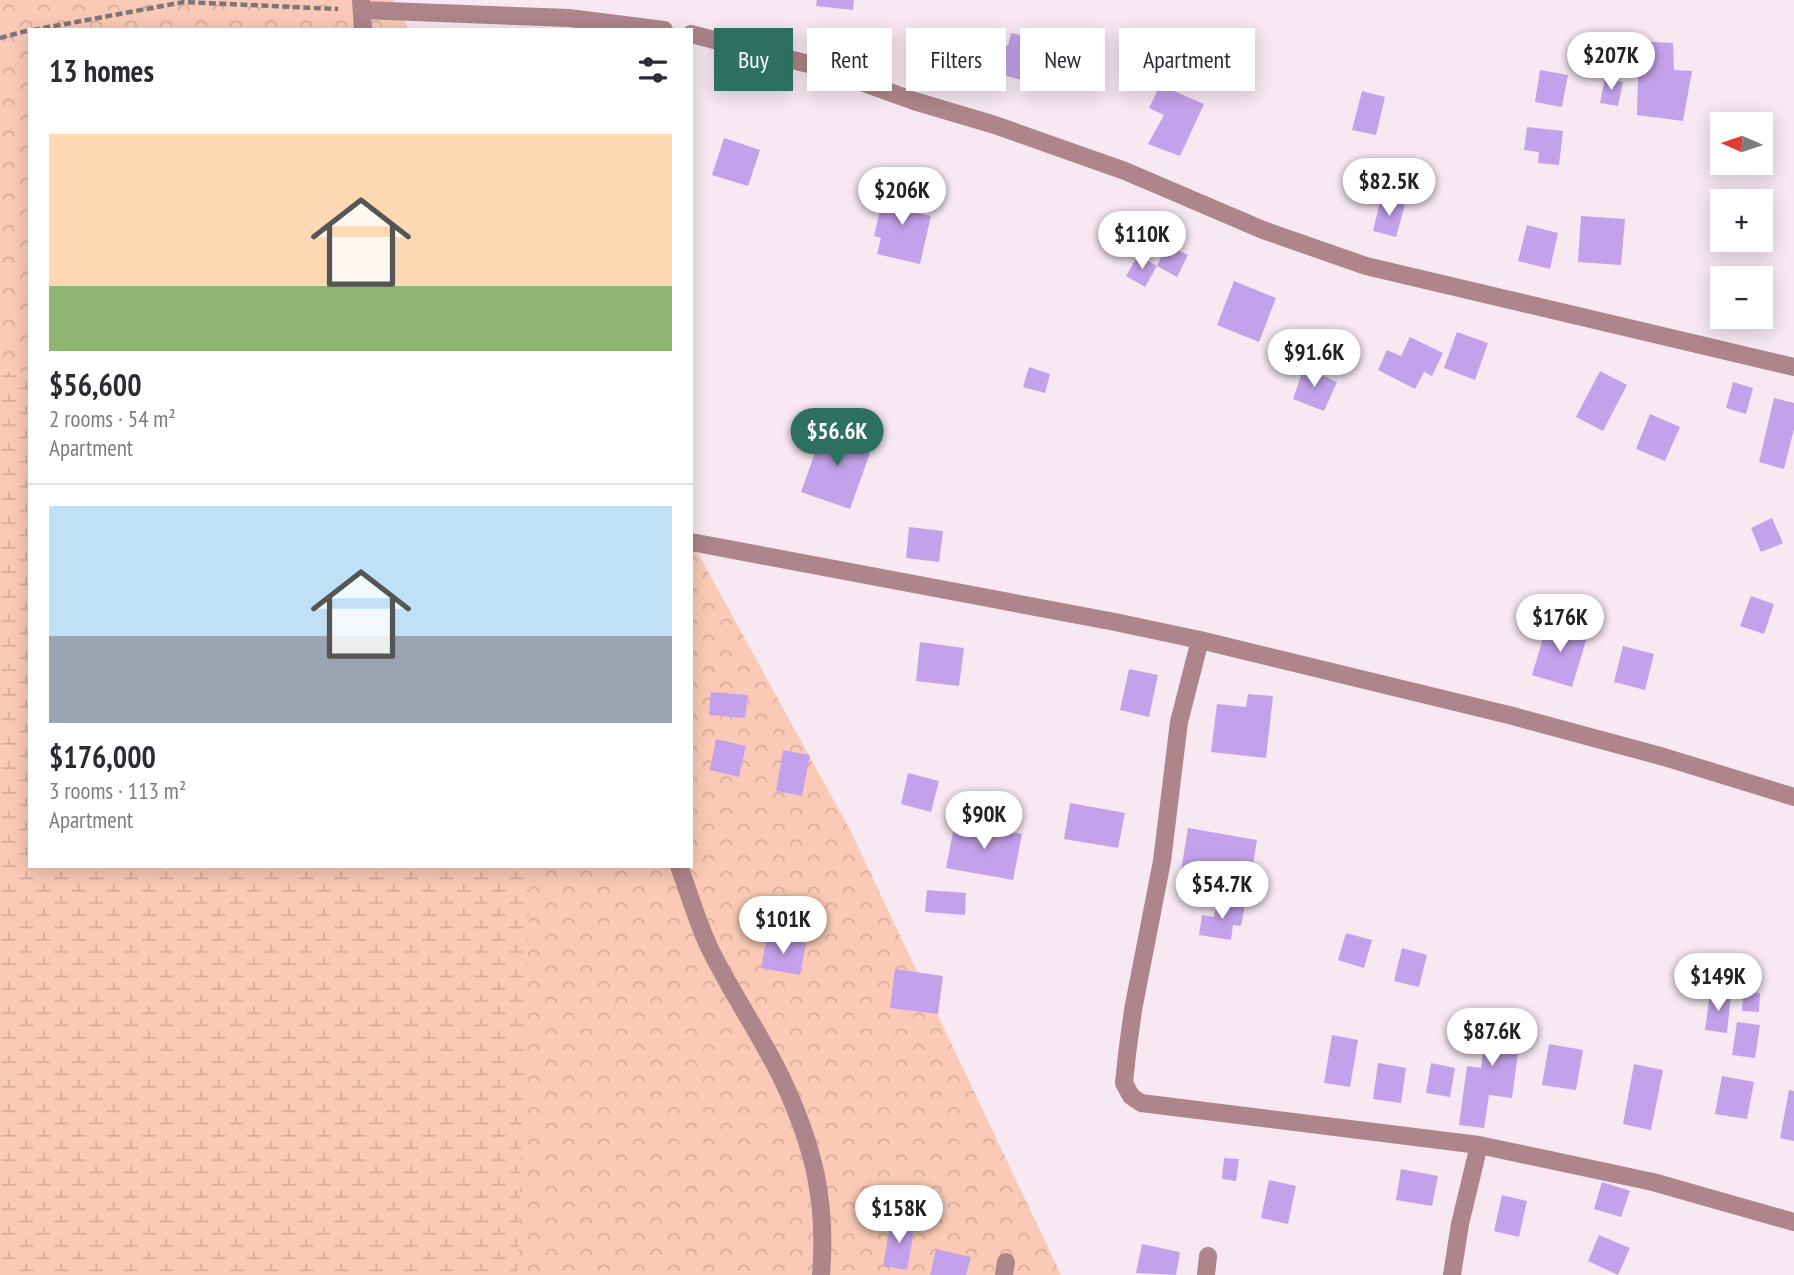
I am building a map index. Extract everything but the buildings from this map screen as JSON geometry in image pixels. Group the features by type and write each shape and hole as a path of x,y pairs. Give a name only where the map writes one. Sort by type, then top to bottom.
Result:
{"street":[{"path":"363,28 361,5 569,18 648,28"},
{"path":"693,35 820,67 914,102 995,125 1125,171 1263,230 1366,266 1794,367"},
{"path":"693,542 1200,640 1509,715 1664,757 1794,797"},
{"path":"1200,640 1180,722 1162,861 1133,1010 1124,1083 1131,1096 1141,1102 1479,1145 1653,1182 1794,1222"},
{"path":"680,868 709,946 784,1083 813,1157 822,1202 824,1244 821,1275"},
{"path":"1451,1275 1479,1145"},
{"path":"1206,1275 1208,1255"}],"path":[{"path":"42,28 184,2 361,5"},
{"path":"0,38 28,31"}],"green space":[{"path":"0,0 393,0 408,28 28,28 28,868 693,868 693,545 849,828 1061,1275 0,1275"},
{"path":"0,371 28,373 28,868 531,868 517,1275 0,1275"}]}
